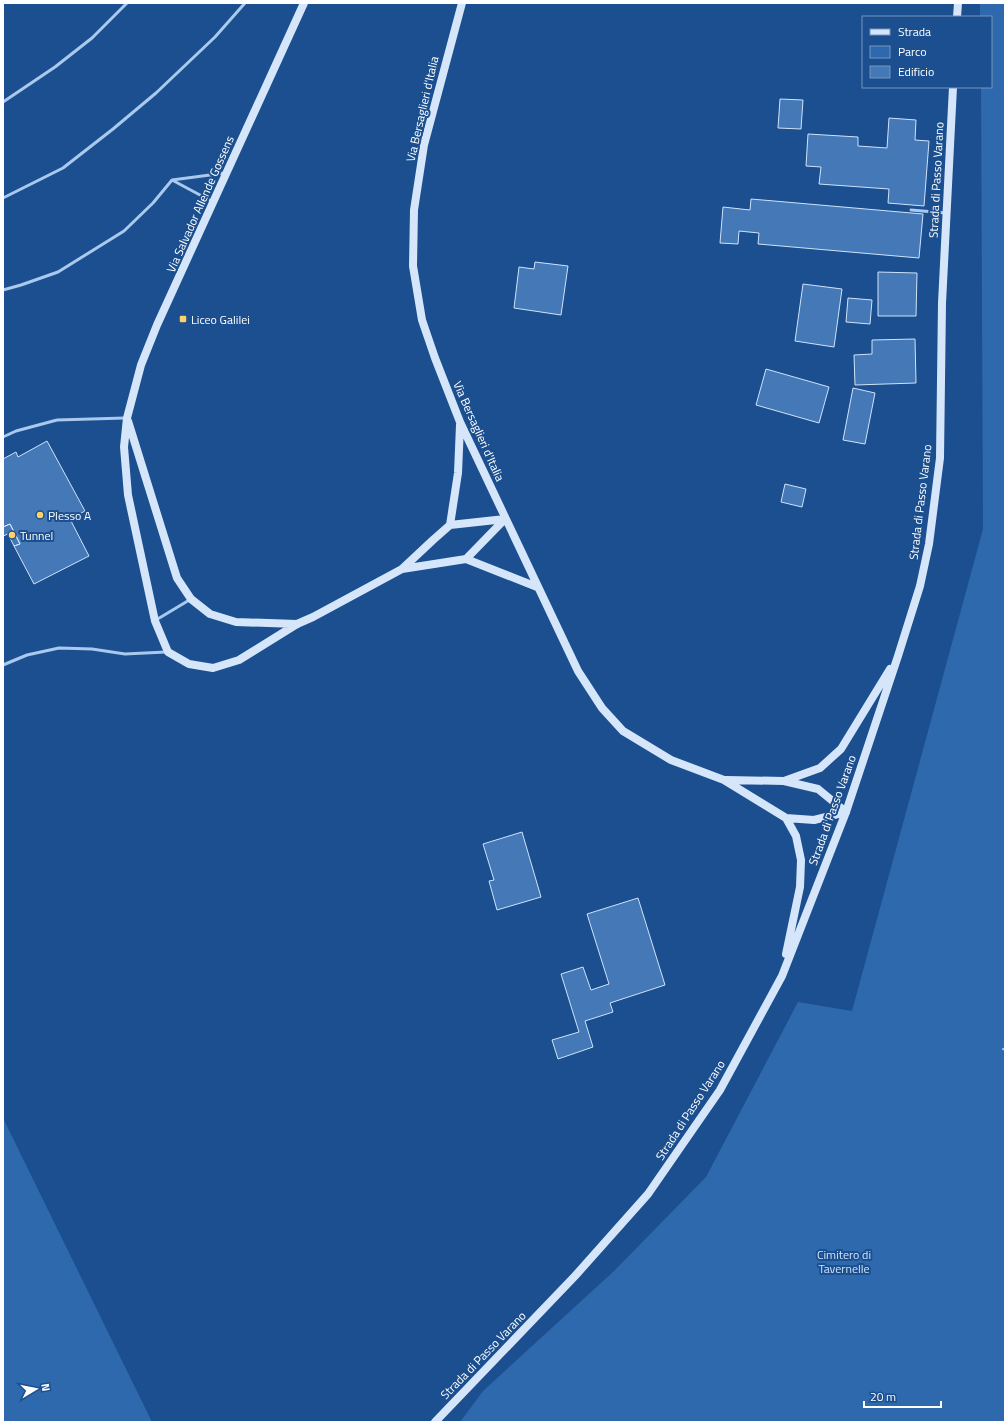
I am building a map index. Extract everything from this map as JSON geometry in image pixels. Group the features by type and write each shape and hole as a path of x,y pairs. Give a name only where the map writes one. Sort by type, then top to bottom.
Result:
{"street":[{"name":"Via Salvador Allende Gossens","path":"168,652 155,621 128,495 124,447 127,418 141,365 157,325 304,3"},
{"name":"Via Bersaglieri d'Italia","path":"462,3 424,145 414,210 413,266 422,320 435,358 460,422 505,519 578,672 602,708 623,731 671,760 724,780 786,818 814,820 846,812"},
{"path":"957,16 958,3"},
{"name":"Strada di Passo Varano","path":"435,1422 575,1276 648,1194 720,1090 782,976 846,812 920,586 929,544 940,458 942,303 953,88"},
{"path":"127,418 177,578 191,599 210,614 236,622 297,624"},
{"path":"450,525 458,473 460,422"},
{"path":"168,652 189,664 213,668 239,660 297,624 313,617 402,569 450,525 505,519"},
{"path":"466,559 505,519"},
{"path":"402,569 466,559 537,586"},
{"name":"Via Bersaglieri d'Italia","path":"784,781 820,768 841,749 898,656"},
{"name":"Via Bersaglieri d'Italia","path":"724,780 784,781 818,790 846,812"},
{"name":"Via Bersaglieri d'Italia","path":"782,976 800,887 801,860 796,836 786,818"}],"lane":[{"path":"3,102 49,72 92,38 126,3"},
{"path":"3,198 63,168 113,130 156,93 215,37 245,3"},
{"path":"3,290 21,286 58,272 124,231 153,203 172,180 227,173"},
{"path":"172,180 214,202"},
{"path":"911,210 946,213"},
{"path":"3,437 16,431 57,420 127,418"},
{"path":"155,621 191,599"},
{"path":"3,665 27,655 59,648 92,649 125,654 168,652"}],"path":[{"path":"1003,1050 1005,1044"}],"green space":[{"name":"Cimitero di Tavernelle","path":"980,3 1005,3 1005,1422 460,1422 483,1391 614,1271 706,1177 798,1002 852,1011 983,529 981,88 992,88 992,16 980,16"},
{"path":"3,1118 152,1422 3,1422"}],"building":[{"path":"780,99 803,100 801,129 778,128"},
{"path":"889,118 916,120 915,140 929,141 924,206 888,203 889,189 819,184 821,167 806,166 808,134 858,137 858,146 887,148"},
{"path":"751,199 923,214 919,258 758,244 759,233 739,231 738,244 720,243 723,207 750,210"},
{"path":"535,262 568,266 561,315 514,308 519,267 534,269"},
{"path":"878,272 917,273 916,316 878,316"},
{"path":"803,284 842,289 834,347 795,341"},
{"path":"848,298 872,300 870,324 846,322"},
{"path":"915,339 916,383 855,385 854,355 872,354 872,340"},
{"path":"766,369 829,387 819,423 756,405"},
{"path":"853,388 875,393 865,444 843,440"},
{"name":"Plesso A","path":"47,441 85,511 70,519 89,556 34,584 14,546 20,544 10,524 3,527 3,459 16,452 18,457"},
{"path":"785,484 806,489 802,507 781,502"},
{"name":"Tunnel","path":"10,524 20,544 14,546 8,534 3,536 3,527"},
{"path":"522,832 541,897 497,910 489,881 494,880 483,844"},
{"path":"638,898 665,985 610,1003 613,1012 585,1021 593,1047 558,1059 552,1040 579,1032 561,974 583,967 591,990 609,984 587,914"}],"place":[{"name":"Liceo Galilei","path":"183,319"},
{"name":"Plesso A","path":"40,515"},
{"name":"Tunnel","path":"12,535"}]}
